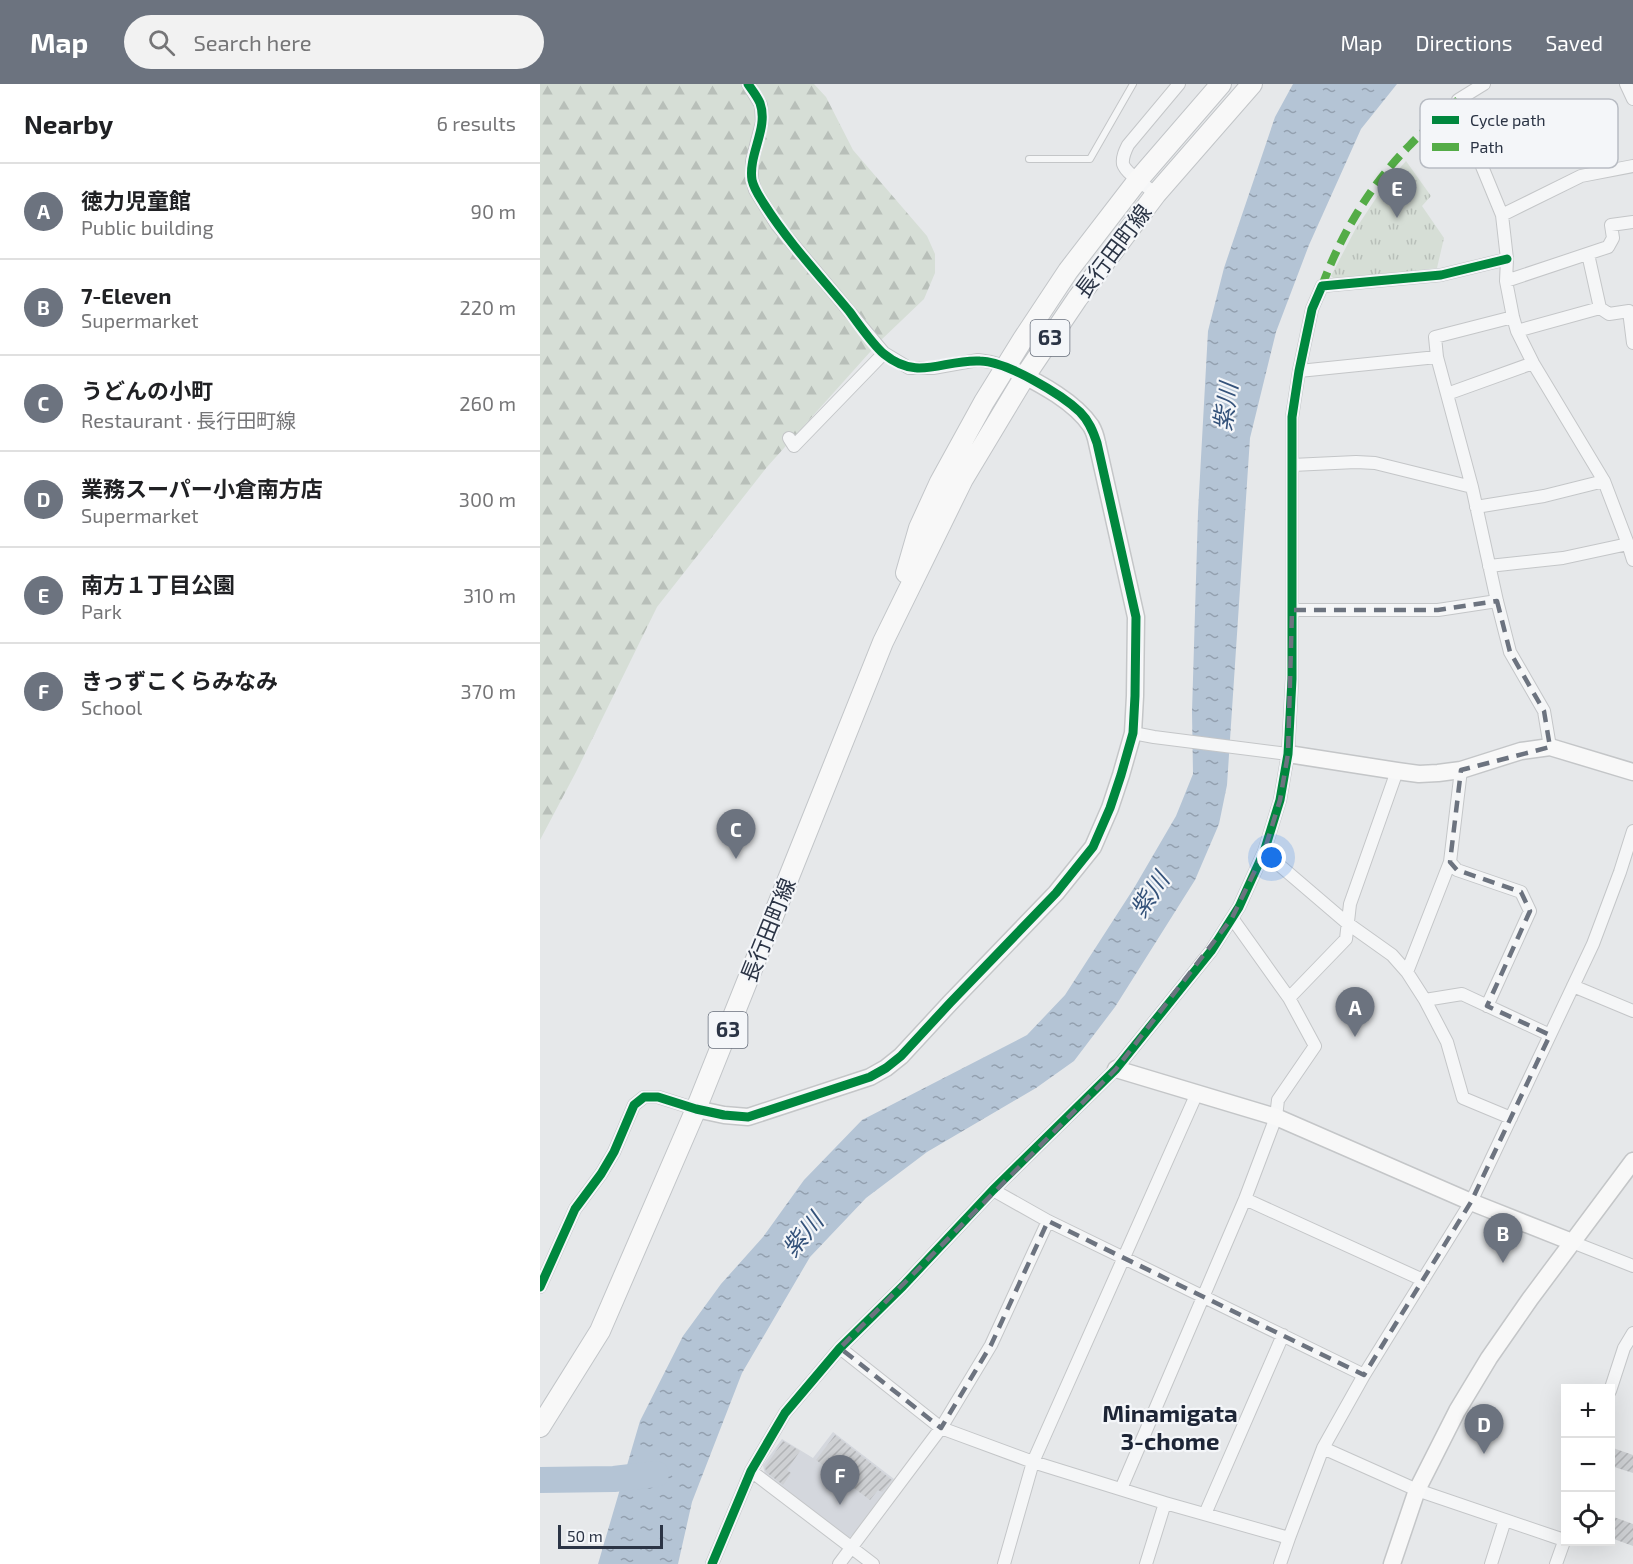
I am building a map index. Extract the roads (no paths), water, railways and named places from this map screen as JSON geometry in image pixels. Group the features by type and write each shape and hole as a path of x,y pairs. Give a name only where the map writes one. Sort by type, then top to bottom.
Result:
{"main road":[{"name":"長行田町線","path":"892,622 919,528 940,482 1005,366 1068,271 1138,180 1221,84"},
{"name":"長行田町線","path":"540,1427 600,1332 696,1109 883,642 963,479 1025,376 1077,299 1156,194 1251,84"}],"street":[{"path":"540,1287 575,1209 614,1152 634,1105 644,1097 658,1096 696,1109 748,1117 870,1077 901,1056 1056,893 1093,847 1110,808 1133,733 1136,617 1092,428 1081,413 1067,402 1005,366 978,360 933,368 909,368 884,354 777,225 755,189 752,179 752,161 762,122 761,105 748,84"},
{"path":"1156,194 1126,170 1123,155 1128,145 1179,84"},
{"path":"1460,99 1484,84"},
{"path":"1626,84 1633,99"},
{"path":"1502,216 1581,176 1633,166"},
{"path":"1482,168 1502,216 1507,259 1506,281 1517,331 1533,363 1604,482 1633,560"},
{"path":"1506,281 1608,247 1613,238 1611,225 1633,222"},
{"path":"1588,254 1600,308 1609,314 1629,310 1633,343"},
{"path":"712,1564 751,1471 785,1413 840,1348 903,1286 993,1190 1116,1069 1211,951 1239,907 1264,852 1280,800 1288,754 1292,679 1292,417 1312,309 1322,286 1441,275 1507,259"},
{"path":"1517,331 1600,308"},
{"path":"1513,317 1435,337 1437,357 1472,487 1510,652 1544,711 1550,747"},
{"path":"789,438 794,447 884,354"},
{"path":"1299,371 1437,357"},
{"path":"1447,394 1533,363"},
{"path":"1292,465 1375,463 1472,487"},
{"path":"1476,507 1544,496 1604,482"},
{"path":"1489,566 1563,558 1628,544"},
{"path":"1292,609 1438,609 1497,601"},
{"path":"1133,733 1419,774 1438,774 1461,770 1521,752 1550,747 1633,772"},
{"path":"1407,972 1450,862 1461,770"},
{"path":"1289,998 1346,939 1350,904 1397,771"},
{"path":"1280,1564 1323,1448 1364,1375 1471,1202 1593,944 1633,831"},
{"path":"1264,852 1347,923 1392,955 1407,972 1425,1000 1447,1042 1463,1098 1511,1118"},
{"path":"1450,862 1457,870 1521,892 1530,911 1487,1006"},
{"path":"1121,1490 1245,1199 1276,1117 1278,1100 1315,1046 1289,998 1232,918"},
{"path":"1573,986 1633,1011"},
{"path":"1425,1000 1462,994 1550,1035"},
{"path":"1116,1069 1276,1117 1471,1202 1633,1266"},
{"path":"1004,1564 1033,1462 1197,1093"},
{"path":"1392,1564 1417,1490 1457,1411 1489,1358 1633,1161"},
{"path":"993,1190 1047,1221 1364,1375"},
{"path":"1245,1199 1423,1280"},
{"path":"839,1564 941,1428 991,1345 1047,1221"},
{"path":"1613,1384 1624,1348 1633,1333"},
{"path":"1205,1514 1283,1335"},
{"path":"840,1348 941,1428 1033,1462 1121,1490 1289,1538"},
{"path":"1323,1448 1417,1490 1561,1537"},
{"path":"751,1471 873,1564"},
{"path":"1146,1564 1165,1503"},
{"path":"1491,1564 1505,1520"},
{"path":"1556,1564 1562,1546"}],"lane":[{"path":"1029,159 1090,159 1133,84"}],"water":[{"name":"紫川","path":"1293,84 1397,84 1361,129 1309,245 1276,332 1250,438 1227,785 1219,824 1195,880 1115,1007 1074,1061 1036,1088 927,1152 866,1198 810,1257 742,1373 692,1502 678,1564 598,1564 640,1421 683,1336 721,1284 763,1237 804,1180 862,1120 1027,1035 1065,995 1134,888 1176,816 1193,774 1192,712 1198,512 1208,331 1224,268 1275,117"}],"waterway":[{"path":"540,1480 614,1479 656,1474"}],"place":[{"name":"南方１丁目公園","path":"1397,218"},
{"name":"うどんの小町","path":"736,859"},
{"name":"徳力児童館","path":"1355,1037"},
{"name":"7-Eleven","path":"1503,1263"},
{"name":"業務スーパー小倉南方店","path":"1484,1454"},
{"name":"きっずこくらみなみ","path":"840,1505"}],"district":[{"name":"Minamigata 3-chome","path":"1170,1428"}]}
